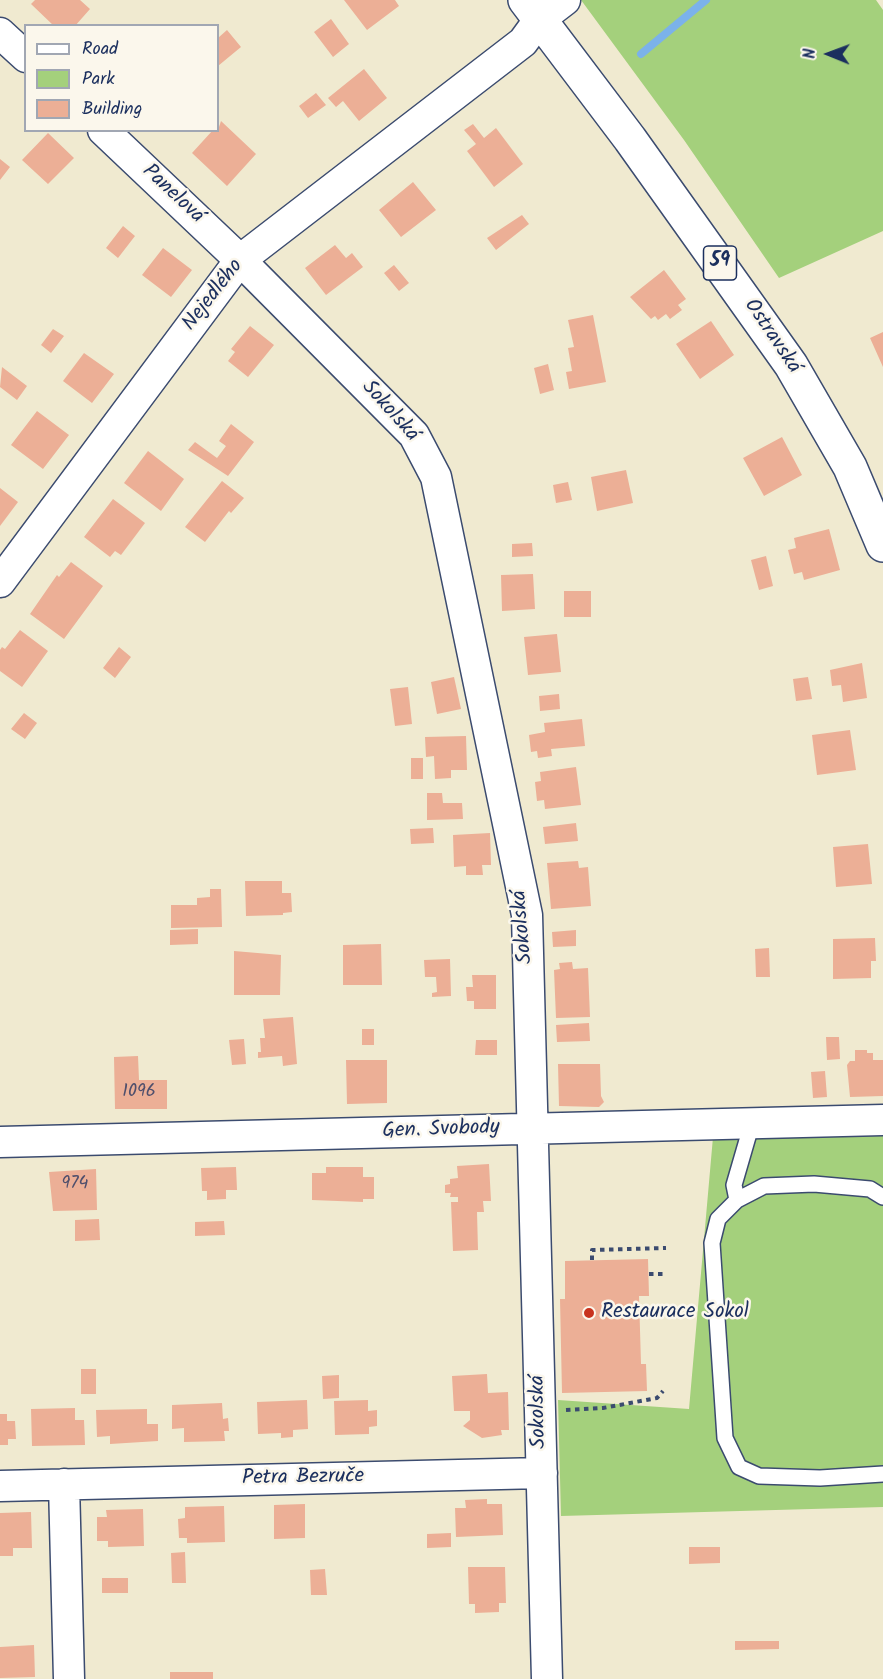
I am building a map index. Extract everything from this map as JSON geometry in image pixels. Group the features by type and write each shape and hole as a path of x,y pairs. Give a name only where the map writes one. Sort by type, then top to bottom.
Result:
{"main road":[{"name":"Ostravská","path":"532,10 637,148 791,365 850,467 883,545"}],"street":[{"name":"Nejedlého","path":"0,582 240,260 522,42 532,10 565,0"},
{"path":"0,33 24,55"},
{"name":"Panelová","path":"105,132 240,260"},
{"name":"Sokolská","path":"240,260 414,435 436,477 527,915 547,1679"},
{"name":"Gen. Svobody","path":"0,1142 883,1119"},
{"name":"Petra Bezruče","path":"0,1485 542,1473"},
{"path":"64,1484 69,1679"}],"lane":[{"path":"737,1200 734,1185 752,1123"},
{"path":"883,1197 870,1189 814,1184 764,1186 737,1200 718,1219 712,1243 725,1437 739,1467 759,1476 820,1478 883,1474"}],"path":[{"path":"592,1260 592,1250 666,1248"},
{"path":"649,1274 665,1274"},
{"path":"540,1412 603,1408 657,1398 663,1391"}],"green space":[{"path":"581,0 876,0 883,10 883,231 779,278 684,140"},
{"path":"883,1131 883,1507 561,1516 558,1400 689,1409 713,1137"}],"building":[{"path":"35,0 80,0 90,9 77,24 52,24 31,4"},
{"path":"344,0 395,0 399,6 367,30"},
{"path":"331,19 349,44 333,57 314,32"},
{"path":"227,30 241,47 219,65 219,37"},
{"path":"364,69 387,98 359,121 343,101 336,107 328,98"},
{"path":"316,93 326,105 308,118 299,106"},
{"path":"221,121 256,154 227,186 192,153 211,132 219,132"},
{"path":"473,124 484,138 496,128 523,164 494,187 467,151 476,144 464,130"},
{"path":"48,133 74,158 48,184 22,160"},
{"path":"0,159 10,167 0,180"},
{"path":"413,182 436,210 401,237 379,210"},
{"path":"522,215 529,224 496,250 487,238"},
{"path":"123,226 135,236 118,258 106,248"},
{"path":"335,245 346,258 352,253 363,267 326,295 305,268"},
{"path":"163,248 192,270 171,297 142,275"},
{"path":"394,265 409,283 399,291 384,273"},
{"path":"664,270 686,299 678,305 682,310 670,319 666,314 658,320 655,316 651,319 630,297"},
{"path":"593,315 606,382 569,389 566,372 572,371 568,348 574,347 568,320"},
{"path":"711,321 734,355 700,379 676,344"},
{"path":"250,326 274,345 248,377 228,361 235,352 231,349"},
{"path":"53,329 64,336 51,353 41,345"},
{"path":"883,332 883,367 870,338"},
{"path":"84,353 114,374 92,403 63,381"},
{"path":"548,364 554,390 540,394 534,368"},
{"path":"2,367 27,386 17,400 0,387"},
{"path":"37,411 69,435 43,469 11,445"},
{"path":"231,424 254,442 228,476 188,450 195,442 217,458 226,446 219,441"},
{"path":"782,437 802,475 764,496 743,458"},
{"path":"148,451 184,479 161,511 124,483"},
{"path":"626,470 633,503 597,511 591,477"},
{"path":"222,481 244,498 231,513 229,511 205,542 185,527"},
{"path":"568,482 572,500 556,503 553,485"},
{"path":"0,488 18,502 0,526"},
{"path":"113,499 145,523 121,555 115,551 110,557 84,537"},
{"path":"829,529 840,570 804,580 802,572 794,574 788,550 796,548 794,538"},
{"path":"532,543 533,556 512,557 512,544"},
{"path":"766,556 773,586 759,590 751,560"},
{"path":"71,562 103,586 64,639 30,614 57,575 59,577"},
{"path":"533,574 535,609 502,611 501,575"},
{"path":"564,591 591,591 591,617 564,617"},
{"path":"20,630 48,651 22,687 0,671 0,650 2,647 5,649"},
{"path":"557,634 561,672 528,675 524,637"},
{"path":"119,647 131,657 115,678 103,668"},
{"path":"862,663 867,698 843,702 841,685 832,686 830,670"},
{"path":"454,677 461,709 437,714 431,682"},
{"path":"808,677 812,699 796,701 793,679"},
{"path":"408,687 412,724 395,726 390,689"},
{"path":"559,694 560,709 540,711 539,696"},
{"path":"24,713 37,723 25,739 11,729"},
{"path":"582,719 585,746 551,749 552,756 538,758 537,751 531,752 529,735 545,732 544,723"},
{"path":"850,730 856,770 817,775 812,735"},
{"path":"466,736 467,770 451,770 451,778 435,779 434,756 426,757 425,737"},
{"path":"411,758 423,758 423,779 411,779"},
{"path":"576,767 581,805 545,809 544,800 537,801 535,782 541,781 540,772"},
{"path":"427,793 442,793 443,803 462,803 463,819 427,820"},
{"path":"576,823 578,841 545,844 543,827"},
{"path":"433,828 434,843 411,844 410,829"},
{"path":"490,833 491,865 482,865 483,875 466,875 466,866 454,867 453,835"},
{"path":"868,844 872,884 836,887 833,847"},
{"path":"578,861 579,868 588,867 591,906 551,909 547,863"},
{"path":"245,881 282,881 282,893 291,893 292,912 283,913 283,915 246,916"},
{"path":"210,889 221,889 222,927 171,928 171,905 197,905 197,898 210,897"},
{"path":"198,929 198,944 170,945 170,930"},
{"path":"576,930 576,946 553,947 552,932"},
{"path":"875,938 876,961 871,961 871,978 833,979 833,939"},
{"path":"381,944 382,985 343,985 343,945"},
{"path":"769,948 770,977 756,977 755,949"},
{"path":"234,951 281,955 280,995 234,995"},
{"path":"450,959 451,996 432,997 432,993 437,992 436,977 425,977 424,960"},
{"path":"572,962 573,969 588,968 590,1017 556,1018 554,970 560,969 559,963"},
{"path":"472,975 496,975 496,1009 474,1009 474,1001 467,1001 466,987 473,987"},
{"path":"293,1017 297,1064 283,1066 282,1056 258,1058 258,1052 261,1052 260,1038 265,1038 263,1019"},
{"path":"589,1023 590,1041 557,1042 556,1025"},
{"path":"362,1029 374,1029 374,1045 362,1045"},
{"path":"826,1037 839,1037 840,1059 827,1060"},
{"path":"244,1039 246,1064 232,1065 229,1040"},
{"path":"476,1040 497,1040 497,1055 475,1055"},
{"path":"855,1050 867,1050 867,1053 873,1053 873,1060 883,1060 883,1096 850,1097 847,1065 850,1061 855,1061"},
{"path":"138,1056 139,1080 167,1080 167,1109 115,1109 114,1057"},
{"path":"346,1060 387,1060 387,1103 347,1104"},
{"path":"558,1064 600,1064 601,1096 604,1102 599,1107 559,1106"},
{"path":"825,1071 827,1097 813,1098 811,1072"},
{"path":"489,1164 491,1201 483,1201 484,1212 477,1212 478,1250 453,1251 451,1202 458,1202 458,1197 450,1197 451,1193 445,1193 445,1185 450,1184 450,1179 458,1178 457,1166"},
{"path":"236,1167 237,1190 226,1190 226,1199 207,1200 207,1191 202,1191 201,1168"},
{"path":"326,1167 363,1167 363,1177 374,1177 374,1199 363,1199 363,1202 312,1200 312,1173 326,1173"},
{"path":"96,1169 97,1210 53,1211 49,1172"},
{"path":"99,1219 100,1240 75,1241 75,1220"},
{"path":"224,1221 225,1235 195,1236 195,1222"},
{"path":"648,1259 649,1296 639,1296 641,1364 646,1364 647,1391 562,1393 560,1299 565,1299 565,1261"},
{"path":"81,1369 96,1369 96,1394 81,1394"},
{"path":"487,1374 488,1393 508,1392 509,1430 501,1430 502,1435 482,1438 463,1426 470,1420 470,1411 454,1411 452,1376"},
{"path":"339,1375 339,1398 323,1399 322,1376"},
{"path":"307,1400 308,1429 293,1430 293,1437 281,1438 281,1433 258,1434 257,1402"},
{"path":"368,1400 368,1411 377,1410 377,1426 369,1427 369,1434 335,1435 334,1401"},
{"path":"222,1403 223,1419 228,1418 229,1431 224,1431 225,1441 184,1442 184,1428 172,1429 172,1405"},
{"path":"75,1408 75,1420 84,1420 85,1445 32,1446 31,1409"},
{"path":"147,1409 147,1424 158,1424 158,1441 110,1444 110,1436 97,1437 96,1410"},
{"path":"0,1414 7,1414 7,1421 15,1421 16,1439 8,1439 8,1445 0,1445"},
{"path":"487,1499 487,1504 502,1504 503,1535 456,1537 455,1508 466,1508 465,1500"},
{"path":"305,1504 305,1538 274,1539 274,1505"},
{"path":"224,1506 225,1542 187,1543 187,1538 179,1538 178,1519 185,1518 185,1507"},
{"path":"143,1509 144,1546 108,1547 108,1541 97,1541 97,1517 107,1517 106,1510"},
{"path":"31,1512 32,1548 13,1548 13,1556 0,1556 0,1513"},
{"path":"451,1533 451,1547 427,1548 427,1534"},
{"path":"689,1547 720,1547 720,1563 689,1564"},
{"path":"185,1552 186,1583 172,1583 171,1553"},
{"path":"468,1567 505,1567 506,1603 499,1603 499,1612 475,1613 475,1604 469,1604"},
{"path":"325,1569 327,1595 311,1595 310,1570"},
{"path":"102,1578 128,1578 128,1593 102,1593"},
{"path":"735,1641 779,1641 779,1649 735,1650"},
{"path":"34,1645 35,1677 0,1678 0,1647"},
{"path":"170,1672 213,1672 213,1679 170,1679"}],"waterway":[{"path":"641,54 706,0"}],"place":[{"name":"Restaurace Sokol","path":"589,1313"}]}
